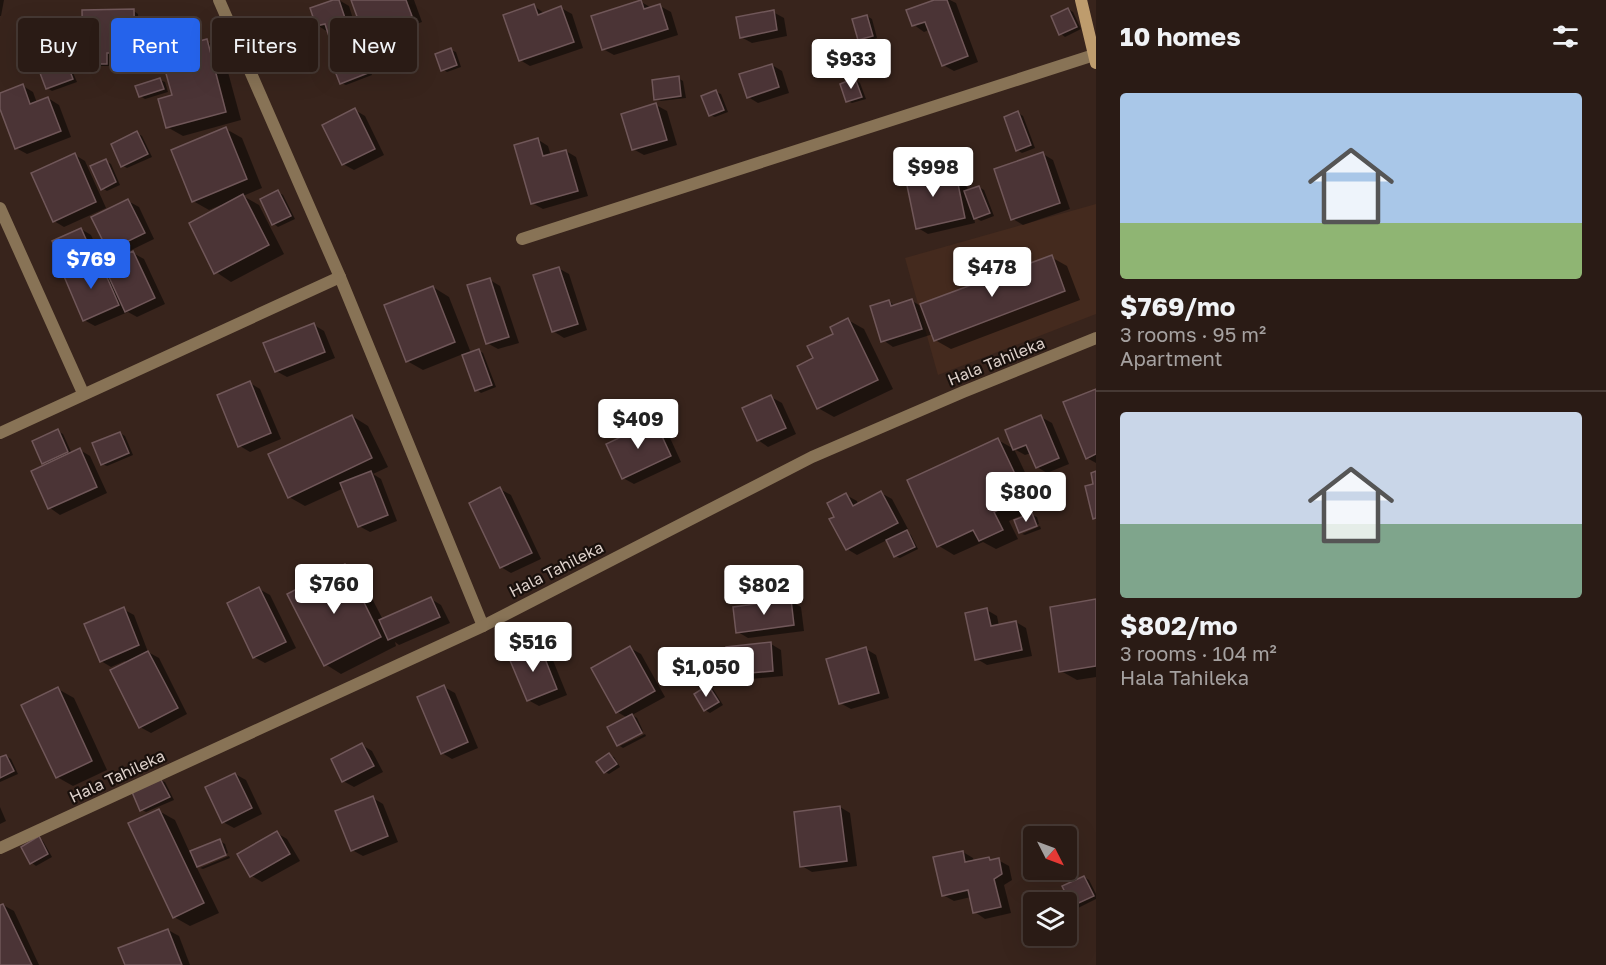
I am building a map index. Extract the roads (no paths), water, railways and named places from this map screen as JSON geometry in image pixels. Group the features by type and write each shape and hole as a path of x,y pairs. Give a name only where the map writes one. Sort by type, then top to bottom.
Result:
{"main road":[{"path":"1081,0 1095,59"}],"street":[{"path":"219,0 340,277 483,626"},
{"path":"522,239 1095,59"},
{"path":"0,208 83,393"},
{"path":"0,433 340,277"},
{"name":"Hala Tahileka","path":"0,848 483,626 812,457 1096,338"}]}
